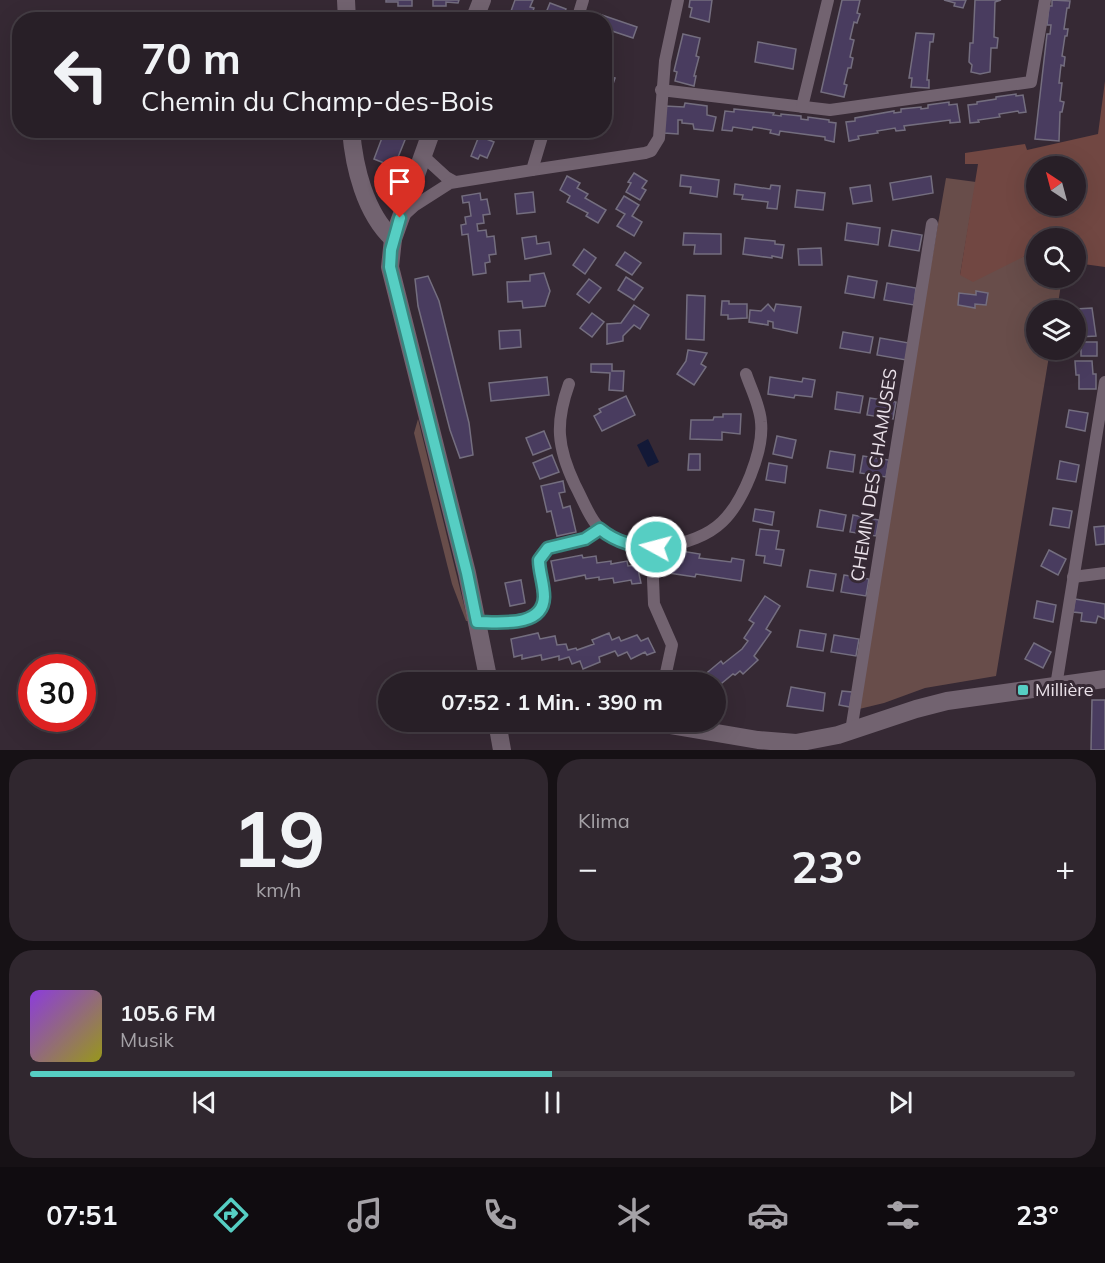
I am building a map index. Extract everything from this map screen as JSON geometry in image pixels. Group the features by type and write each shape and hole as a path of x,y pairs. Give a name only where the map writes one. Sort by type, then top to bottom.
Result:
{"street":[{"path":"400,218 414,206 455,182 645,153 651,150 658,138 665,61 678,0"},
{"path":"802,106 828,0"},
{"path":"662,90 820,110 841,110 1031,82 1045,0"},
{"path":"352,138 356,161 368,202 381,226 393,239"},
{"path":"429,138 393,239 390,260 467,573 487,672"},
{"path":"532,170 542,138"},
{"path":"423,154 446,177 455,182"},
{"name":"CHEMIN DES CHAMUSES","path":"851,731 932,224"},
{"path":"569,384 561,405 559,420 561,444 567,466 600,529 619,541 638,546 656,547 705,534 717,526 731,511 745,488 755,462 761,429 759,412 746,374"},
{"path":"1056,686 1105,382"},
{"path":"477,622 522,621 534,616 542,608 544,600 539,566 541,555 548,548 585,539 600,529"},
{"path":"656,547 653,579 654,604 672,645 666,672"},
{"path":"1073,577 1105,573"},
{"path":"712,732 786,743 823,740 947,701 1105,679"},
{"path":"498,732 502,750"}],"shaded area":[{"path":"1105,81 1105,267 1086,264 1086,228 1026,228 1026,256 973,282 960,275 978,164 965,164 965,153 1025,144 1027,150 1098,134"},
{"path":"946,178 976,182 960,275 1026,256 1026,288 1060,288 1059,300 1026,300 1026,360 1048,360 996,676 925,688 884,703 855,710"},
{"path":"418,419 468,621 466,621 452,584 414,433"}],"water":[{"path":"648,439 659,462 648,467 637,445"}],"building":[{"path":"386,0 412,0 412,6 398,6 398,2 386,2"},
{"path":"433,0 459,0 458,3 446,2 446,6 433,6"},
{"path":"515,0 533,0 530,7 534,8 533,12 511,12"},
{"path":"690,0 712,0 709,22 690,17 692,8 689,7"},
{"path":"842,0 860,0 857,13 860,14 857,23 854,22 850,39 854,40 850,57 853,58 844,84 847,85 844,97 821,92"},
{"path":"944,0 966,0 963,8"},
{"path":"975,0 1001,0 995,2 994,37 998,38 997,48 991,48 990,72 980,74 971,72 972,65 969,62 970,43 973,43"},
{"path":"1052,0 1070,1 1064,29 1068,29 1062,56 1065,57 1064,66 1061,65 1059,83 1062,83 1060,101 1064,102 1062,112 1060,112 1059,141 1035,139 1047,34 1050,34 1051,25 1047,25 1049,6 1052,6"},
{"path":"550,3 566,9 565,12 546,12"},
{"path":"612,18 637,27 633,38 612,31"},
{"path":"916,33 934,34 933,42 930,42 927,80 929,80 929,88 911,87 912,78 909,78"},
{"path":"683,34 700,38 694,86 675,81 677,72 674,71"},
{"path":"758,42 796,49 793,69 755,62"},
{"path":"1016,94 1016,96 1023,95 1026,112 999,114 1000,117 970,123 968,105"},
{"path":"949,102 949,105 957,104 960,122 950,123 950,120 904,126 905,130 896,131 895,128 877,131 878,133 858,136 859,139 849,141 846,122 855,121 855,118 894,111 894,113 901,112 901,109 928,108 928,105"},
{"path":"685,103 707,106 707,115 716,117 713,131 694,129 693,124 682,123 682,120 678,120 678,134 664,133 665,106 684,107"},
{"path":"734,109 774,113 773,115 781,116 781,114 801,116 801,119 808,120 808,117 829,120 829,122 836,123 834,142 825,140 825,137 780,131 779,135 770,133 771,130 753,127 752,130 733,127 732,131 722,130 725,111 734,112"},
{"path":"382,138 406,138 394,167 374,159"},
{"path":"478,138 494,142 487,158 480,155 478,159 471,156"},
{"path":"634,173 647,181 642,188 646,190 640,200 626,192 631,183 628,182"},
{"path":"681,175 719,180 717,197 690,193 691,187 680,186"},
{"path":"567,176 580,183 577,188 588,194 585,198 606,210 598,223 586,216 588,213 567,202 570,196 560,190"},
{"path":"931,176 933,193 893,200 890,183"},
{"path":"735,184 770,189 771,185 780,186 777,209 767,208 768,202 742,199 743,195 734,194"},
{"path":"870,185 872,201 853,204 850,188"},
{"path":"797,190 825,193 823,210 795,207"},
{"path":"533,192 535,212 517,214 515,194"},
{"path":"480,193 481,200 487,199 490,214 483,215 484,223 477,224 478,231 486,230 487,237 494,236 496,254 489,255 490,262 485,263 486,273 473,275 468,234 462,235 461,225 466,224 465,217 471,216 469,202 463,203 462,196"},
{"path":"624,196 639,205 632,216 642,222 634,236 617,226 625,214 616,209"},
{"path":"847,223 880,228 878,245 845,240"},
{"path":"892,230 922,235 919,251 889,246"},
{"path":"684,233 721,234 721,254 694,254 695,245 683,245"},
{"path":"536,236 537,244 549,242 551,254 525,259 522,238"},
{"path":"745,238 775,241 775,244 784,245 782,258 743,254"},
{"path":"821,248 822,265 799,265 798,249"},
{"path":"584,249 596,258 585,274 573,265"},
{"path":"625,252 641,263 632,275 616,265"},
{"path":"544,273 550,291 545,306 523,308 522,301 508,302 507,282 530,281 530,275"},
{"path":"428,276 439,301 469,423 473,455 460,458 450,430 418,306 415,279"},
{"path":"848,276 877,281 874,298 845,293"},
{"path":"626,277 643,288 634,300 618,290"},
{"path":"589,279 601,288 589,303 577,294"},
{"path":"887,283 916,288 914,305 884,300"},
{"path":"976,291 988,293 986,305 975,304 975,308 958,305 959,293 976,295"},
{"path":"687,295 705,296 704,340 686,339"},
{"path":"722,301 729,301 729,304 747,304 747,318 728,319 728,315 721,315"},
{"path":"768,304 774,311 776,304 801,307 797,333 773,328 773,322 768,321 768,325 749,322 750,310 761,311"},
{"path":"634,305 649,315 640,329 634,325 623,336 623,341 607,344 607,324 621,323"},
{"path":"1086,308 1092,308 1096,336 1086,337"},
{"path":"592,313 604,322 592,337 580,328"},
{"path":"520,330 521,347 500,349 499,331"},
{"path":"843,332 873,337 870,353 840,348"},
{"path":"880,338 909,343 906,360 877,355"},
{"path":"1086,342 1097,342 1097,356 1086,356"},
{"path":"688,350 707,353 701,364 706,367 694,385 677,374 686,361"},
{"path":"1075,361 1092,361 1093,374 1096,374 1096,389 1079,389 1079,375 1076,375"},
{"path":"591,364 612,364 612,371 624,371 623,391 609,390 610,373 591,372"},
{"path":"547,377 549,395 491,401 489,383"},
{"path":"770,377 802,382 803,378 815,380 812,397 795,395 794,398 768,394"},
{"path":"837,392 863,396 860,413 835,409"},
{"path":"626,396 635,415 602,431 594,416 601,412 599,409"},
{"path":"870,398 896,402 893,419 867,415"},
{"path":"1069,410 1088,413 1085,431 1066,427"},
{"path":"723,414 741,414 740,434 722,432 722,440 690,439 691,420 713,420 714,417 723,417"},
{"path":"544,431 551,448 533,455 526,438"},
{"path":"777,436 796,440 792,458 773,454"},
{"path":"830,451 855,455 853,472 827,468"},
{"path":"689,454 700,454 700,470 688,470"},
{"path":"552,455 559,472 540,479 533,463"},
{"path":"863,456 889,460 886,477 860,473"},
{"path":"1060,461 1079,465 1076,482 1057,479"},
{"path":"769,463 787,466 785,483 766,480"},
{"path":"563,481 565,492 559,493 563,508 570,506 576,532 557,536 551,511 547,512 541,486"},
{"path":"1053,508 1072,511 1069,528 1050,525"},
{"path":"755,509 774,512 772,525 753,521"},
{"path":"820,510 846,515 843,531 817,527"},
{"path":"853,515 879,520 876,536 850,532"},
{"path":"1105,526 1105,544 1096,545 1094,527"},
{"path":"760,529 779,531 776,549 784,550 781,566 764,563 765,556 756,555"},
{"path":"1049,550 1066,559 1058,575 1041,566"},
{"path":"681,551 700,554 699,558 731,562 732,558 744,560 741,581 696,574 695,577 669,573 671,557 680,558"},
{"path":"582,555 583,558 596,556 597,563 611,561 611,564 627,561 628,566 637,565 641,583 632,584 631,580 614,583 613,578 586,579 585,575 555,581 551,561"},
{"path":"810,570 836,574 833,591 807,587"},
{"path":"844,575 869,579 866,596 841,592"},
{"path":"521,580 525,603 510,606 505,583"},
{"path":"765,596 780,606 766,629 771,632 754,656 758,660 743,674 740,671 726,680 726,672 708,672 721,661 723,664 742,649 748,641 744,638 754,623 749,620"},
{"path":"1075,599 1105,604 1105,619 1098,616 1096,623 1081,621 1082,613 1073,612"},
{"path":"1037,601 1056,605 1053,622 1034,618"},
{"path":"800,630 826,634 823,651 797,647"},
{"path":"538,633 540,639 555,636 557,645 566,644 568,650 576,648 577,650 594,644 592,640 609,633 612,640 619,637 621,641 637,635 641,641 648,638 655,652 647,655 645,652 631,659 627,652 618,656 615,651 599,657 600,662 583,669 580,661 572,664 569,657 559,660 559,656 542,660 541,655 522,659 522,655 514,657 511,639"},
{"path":"834,635 859,639 856,656 831,652"},
{"path":"1034,643 1051,652 1043,668 1025,659"},
{"path":"791,687 825,693 823,711 787,706"},
{"path":"842,691 852,692 850,707 839,705"},
{"path":"1092,700 1105,700 1105,750 1091,750"}],"place":[{"name":"Millière","path":"1023,690"}],"route":[{"path":"400,218 393,239 390,267 467,573 477,622 522,621 539,612 542,608 544,594 539,560 548,548 585,539 600,529 619,541 632,545 656,547"}]}
